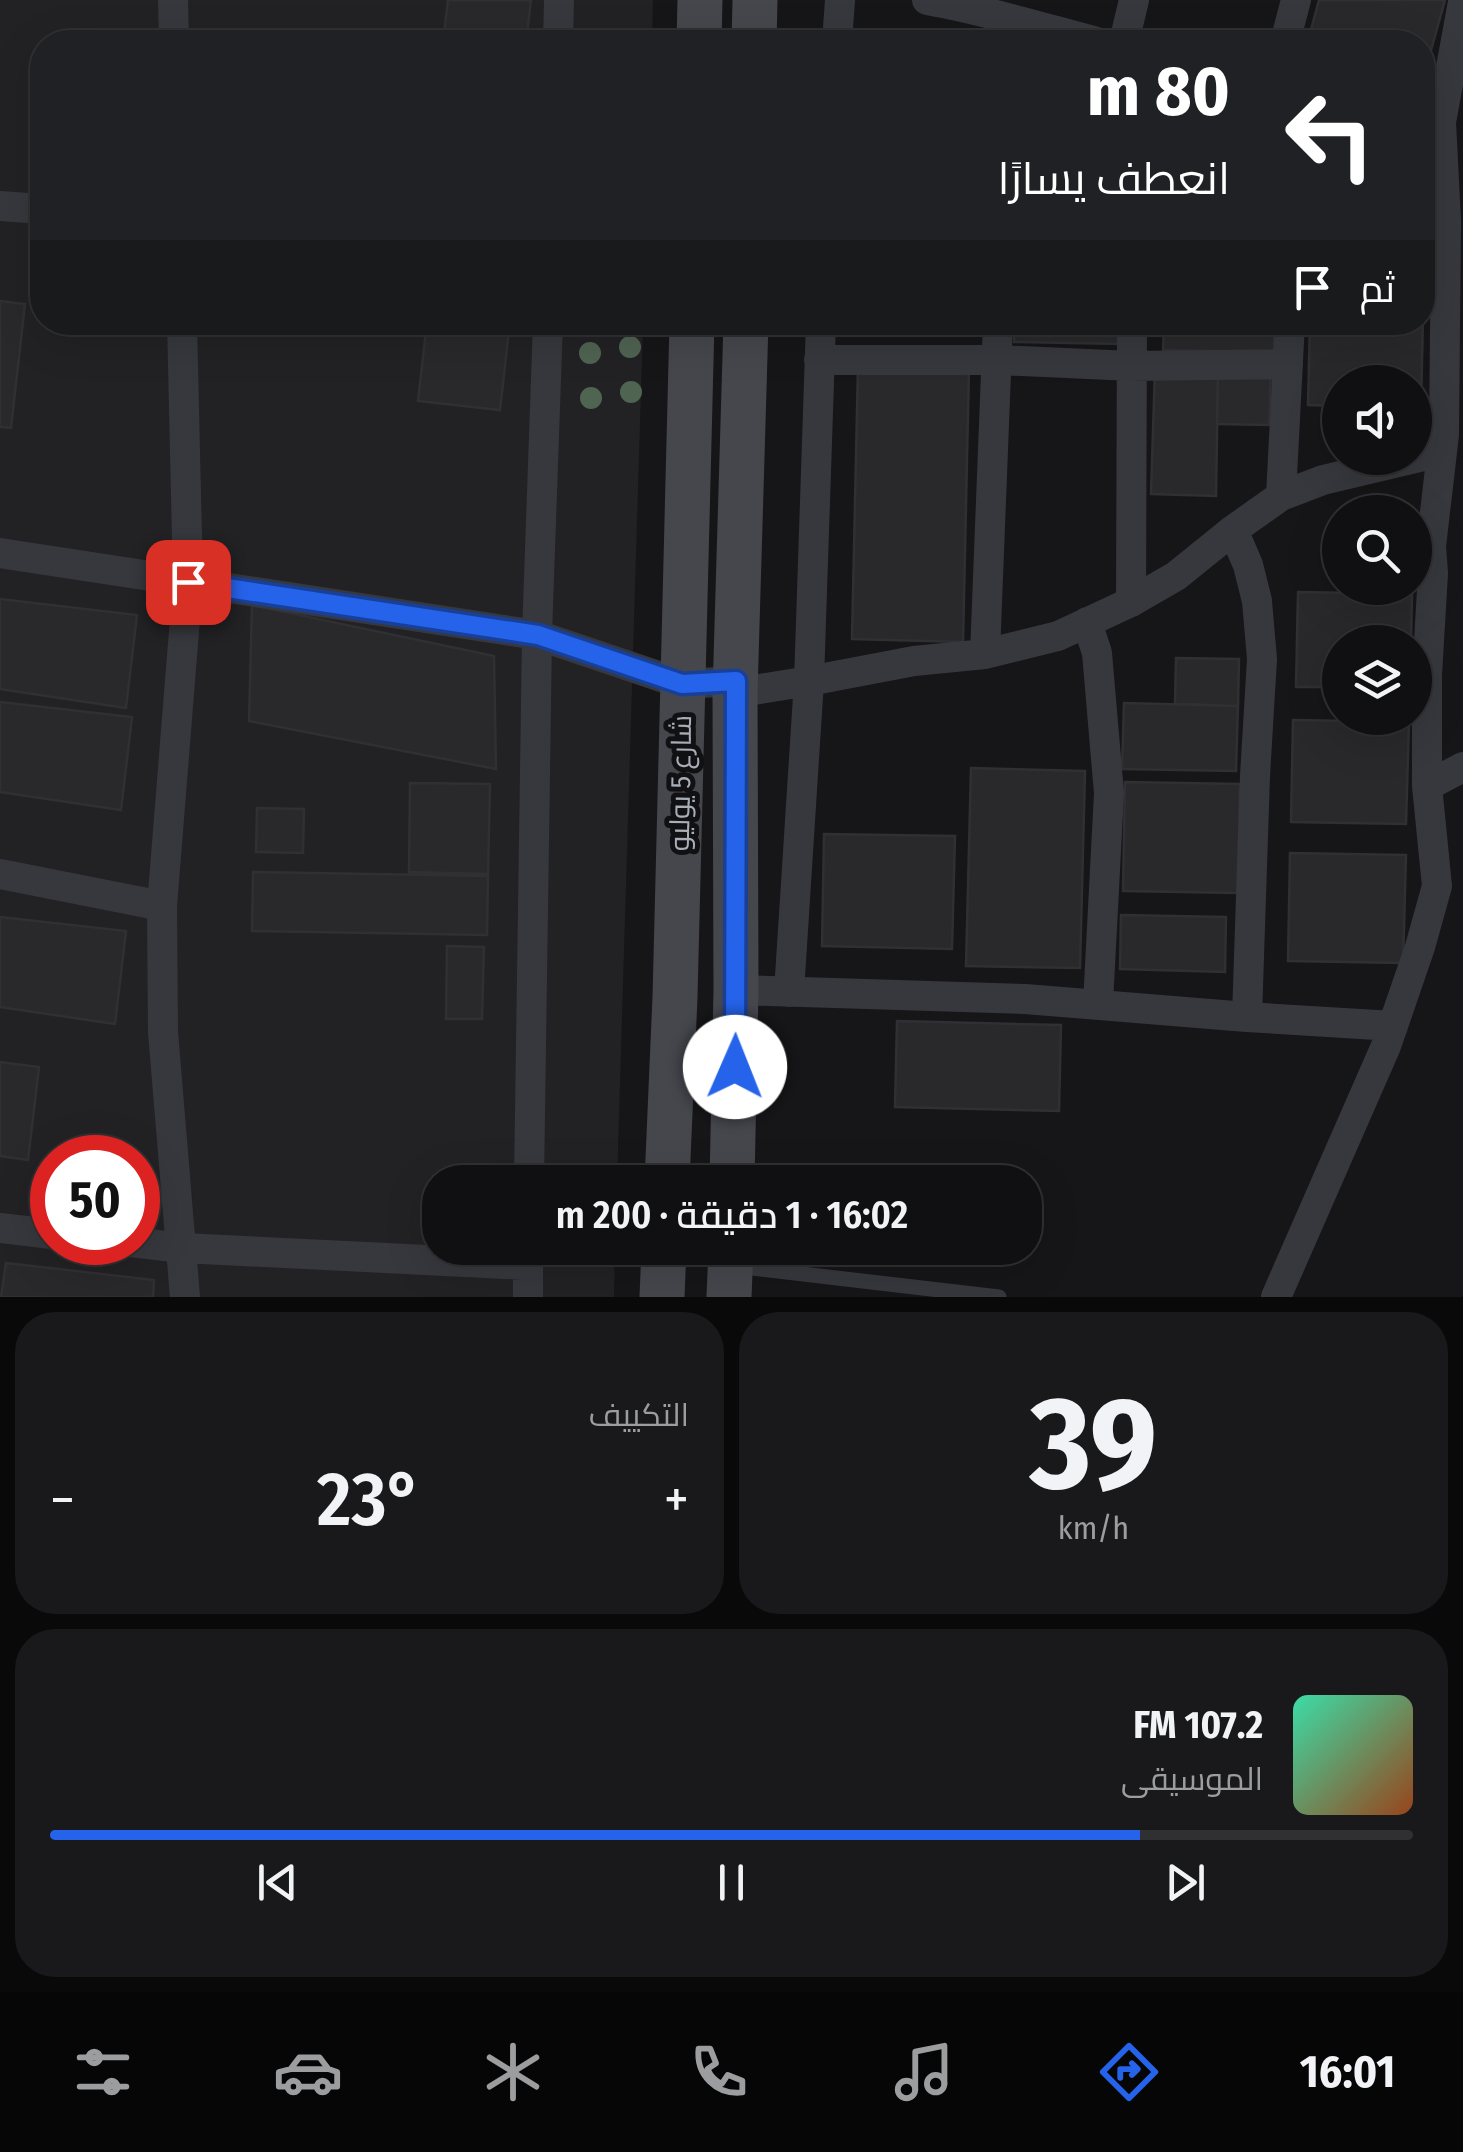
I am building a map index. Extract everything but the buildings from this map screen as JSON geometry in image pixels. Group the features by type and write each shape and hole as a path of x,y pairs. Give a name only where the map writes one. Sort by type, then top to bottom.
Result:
{"main road":[{"path":"699,30 700,0"},
{"path":"754,30 755,0"},
{"name":"شارع 5 يوليو","path":"667,1165 692,335"},
{"name":"شارع 5 يوليو","path":"732,1165 735,687 746,335"},
{"path":"662,1297 663,1265"}],"street":[{"path":"173,0 174,30"},
{"path":"558,30 559,0"},
{"path":"838,30 840,0"},
{"path":"927,0 981,5 1008,30"},
{"path":"1127,30 1134,0"},
{"path":"1288,30 1296,0"},
{"path":"1435,109 1463,2"},
{"path":"1276,1297 1450,887 1427,786 1431,546 1449,438 1446,221 1435,142"},
{"path":"0,206 30,207"},
{"path":"182,335 188,582 162,906 162,1032 185,1297"},
{"path":"529,1165 548,335"},
{"path":"789,992 809,680 821,335"},
{"path":"985,654 998,335"},
{"path":"1130,602 1132,335"},
{"path":"1282,496 1289,335"},
{"path":"820,360 997,360 1132,366 1288,364"},
{"path":"0,552 538,635 682,684 735,687 985,654 1058,636 1176,576 1282,496 1449,438"},
{"path":"1233,530 1248,564 1257,601 1262,660 1248,1017"},
{"path":"1086,622 1098,653 1108,794 1098,1004"},
{"path":"1427,786 1463,766"},
{"path":"0,874 162,906"},
{"path":"736,990 1025,999 1393,1026"},
{"path":"0,1228 30,1231"},
{"path":"160,1245 422,1254"},
{"path":"528,1265 528,1297"}],"lane":[{"path":"730,1270 999,1297"}],"shaded area":[{"path":"0,0 653,0 652,30 30,30 30,335 643,335 618,1165 422,1165 422,1265 615,1265 614,1297 0,1297"}],"route":[{"path":"188,582 538,635 682,684 736,681 735,1067"}]}
